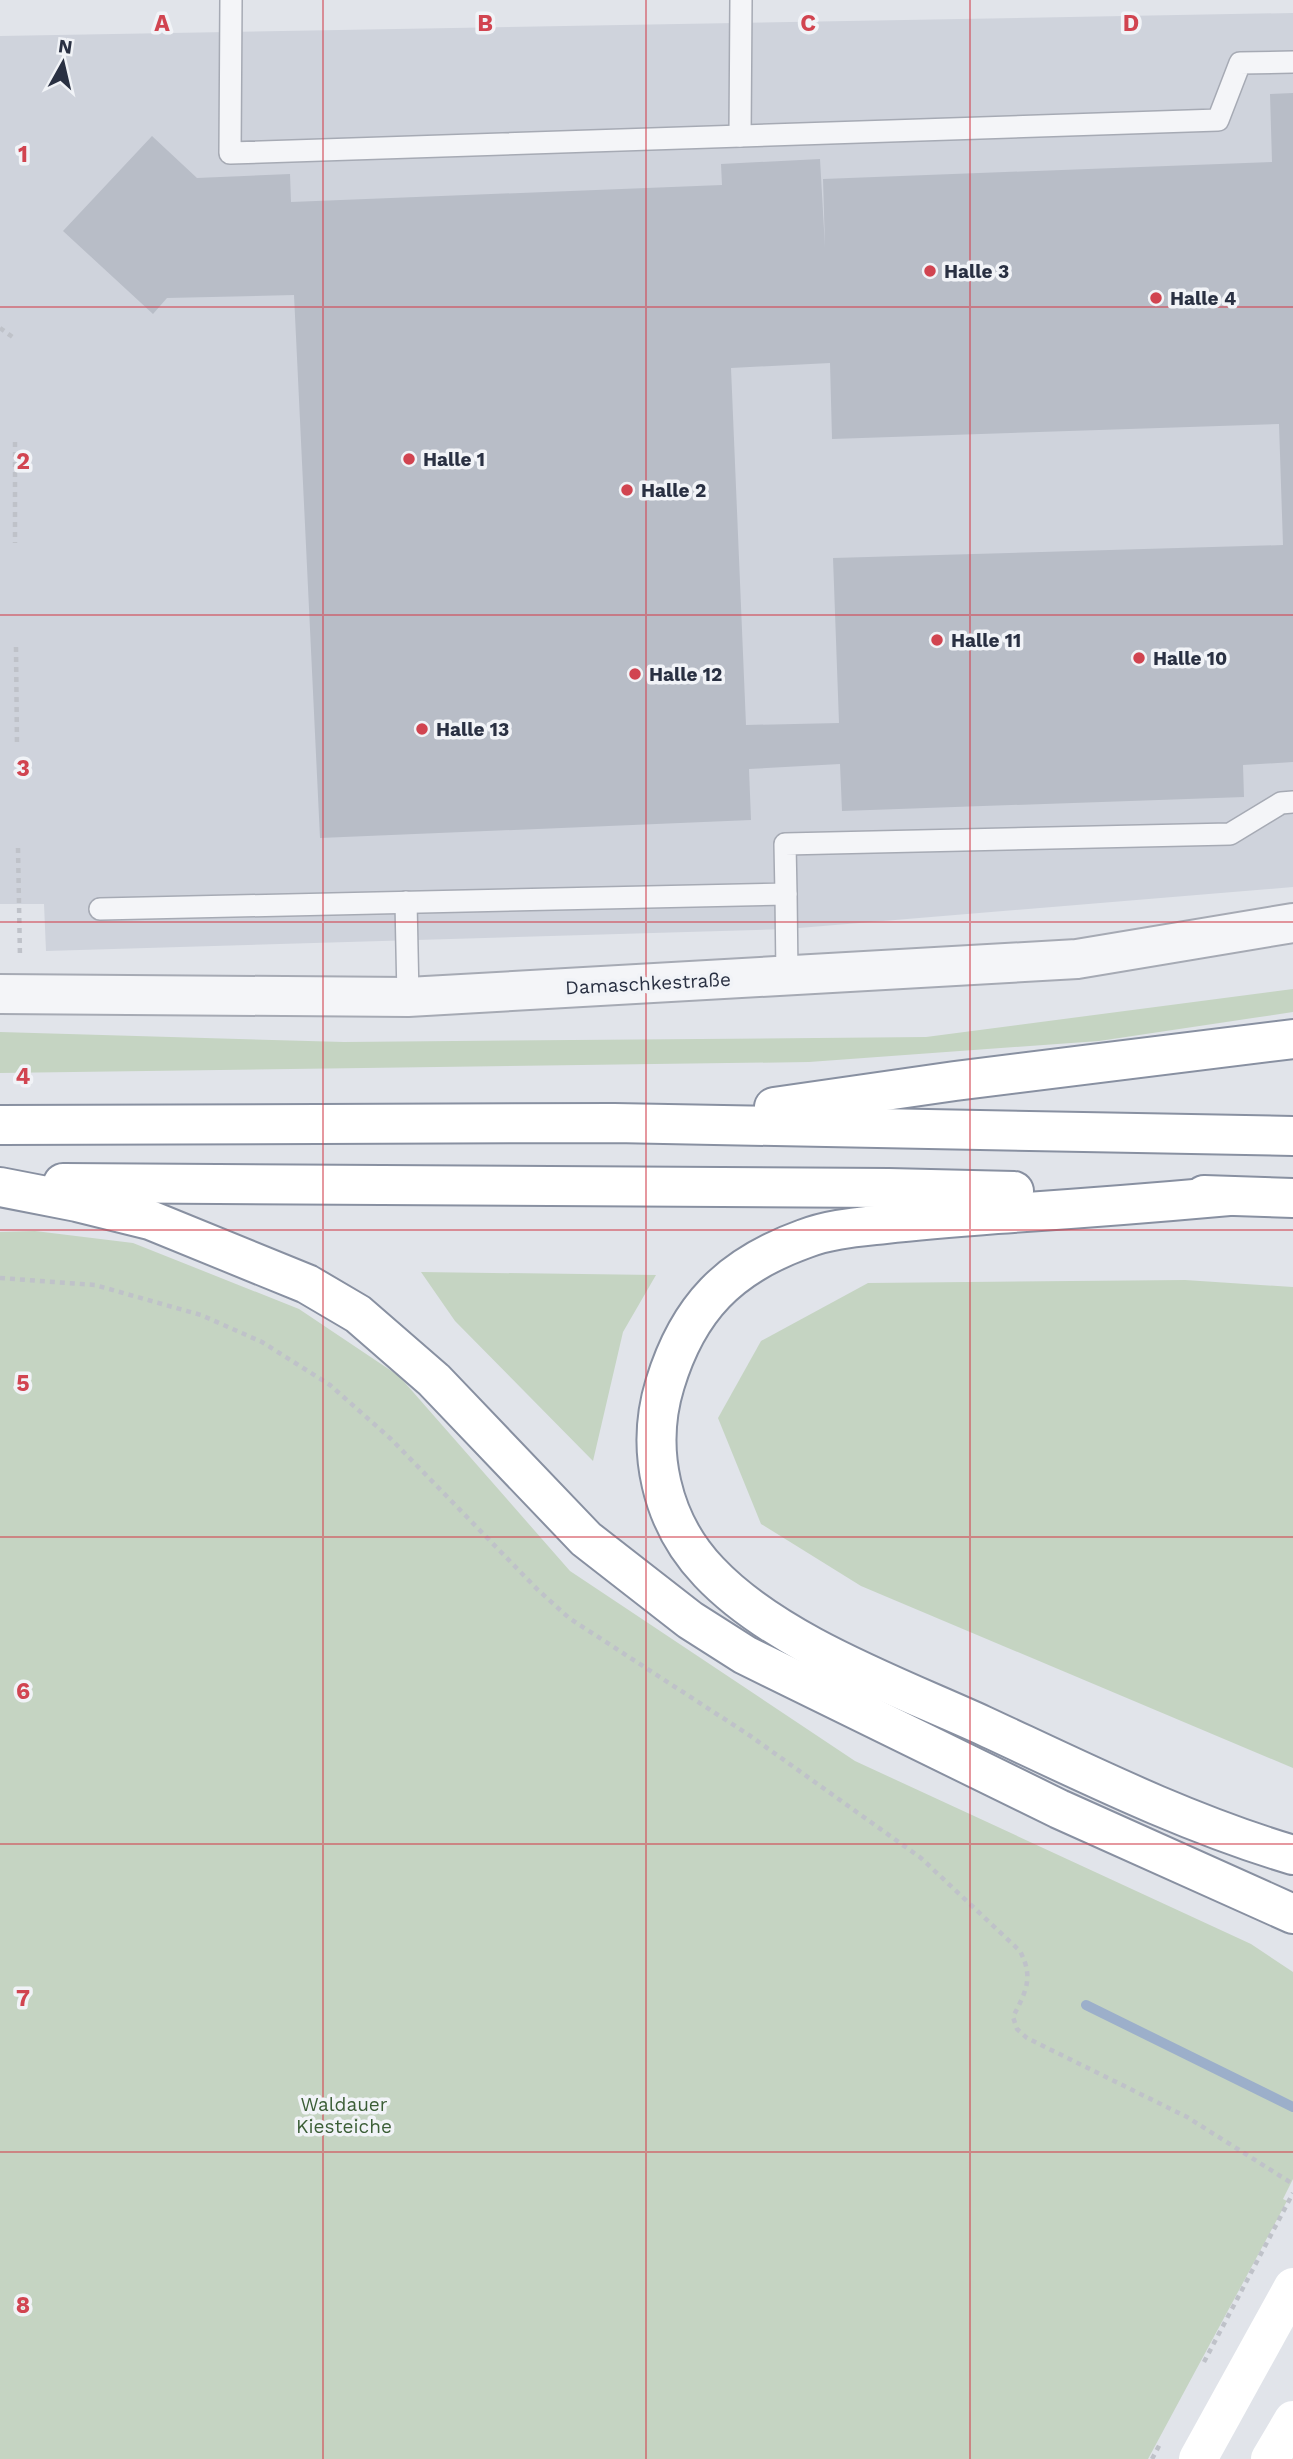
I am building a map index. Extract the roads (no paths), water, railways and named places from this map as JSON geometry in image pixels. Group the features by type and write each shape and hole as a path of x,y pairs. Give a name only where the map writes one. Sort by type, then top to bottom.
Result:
{"main road":[{"path":"614,1123 785,1105 968,1079 1293,1039"},
{"path":"0,1125 614,1123 1293,1136"},
{"path":"0,1185 889,1188 1293,1198"},
{"path":"0,1185 150,1220 307,1284 358,1314 434,1380 586,1539 690,1620 745,1655 1059,1809 1288,1914"},
{"path":"1229,1196 853,1227 808,1237 777,1249 747,1266 716,1290 699,1309 683,1336 660,1399 657,1466 664,1496 689,1548 708,1571 750,1610 835,1658 1117,1787 1249,1842 1293,1855"},
{"path":"1198,2459 1293,2287"},
{"path":"1270,2459 1293,2420"}],"street":[{"name":"Damaschkestraße","path":"10,994 408,997 1077,959 1293,923"}],"lane":[{"path":"231,0 230,153 1218,120 1240,63 1293,62"},
{"path":"740,136 741,0"},
{"path":"788,975 785,844 1230,834 1281,803 1293,802"},
{"path":"100,909 786,894"},
{"path":"405,902 408,997"}],"waterway":[{"path":"1086,2005 1293,2107"}],"place":[{"name":"Halle 3","path":"930,271"},
{"name":"Halle 4","path":"1156,298"},
{"name":"Halle 1","path":"409,459"},
{"name":"Halle 2","path":"627,490"},
{"name":"Halle 11","path":"937,640"},
{"name":"Halle 10","path":"1139,658"},
{"name":"Halle 12","path":"635,674"},
{"name":"Halle 13","path":"422,729"}],"park label":[{"name":"Waldauer Kiesteiche","path":"344,2115"}]}
